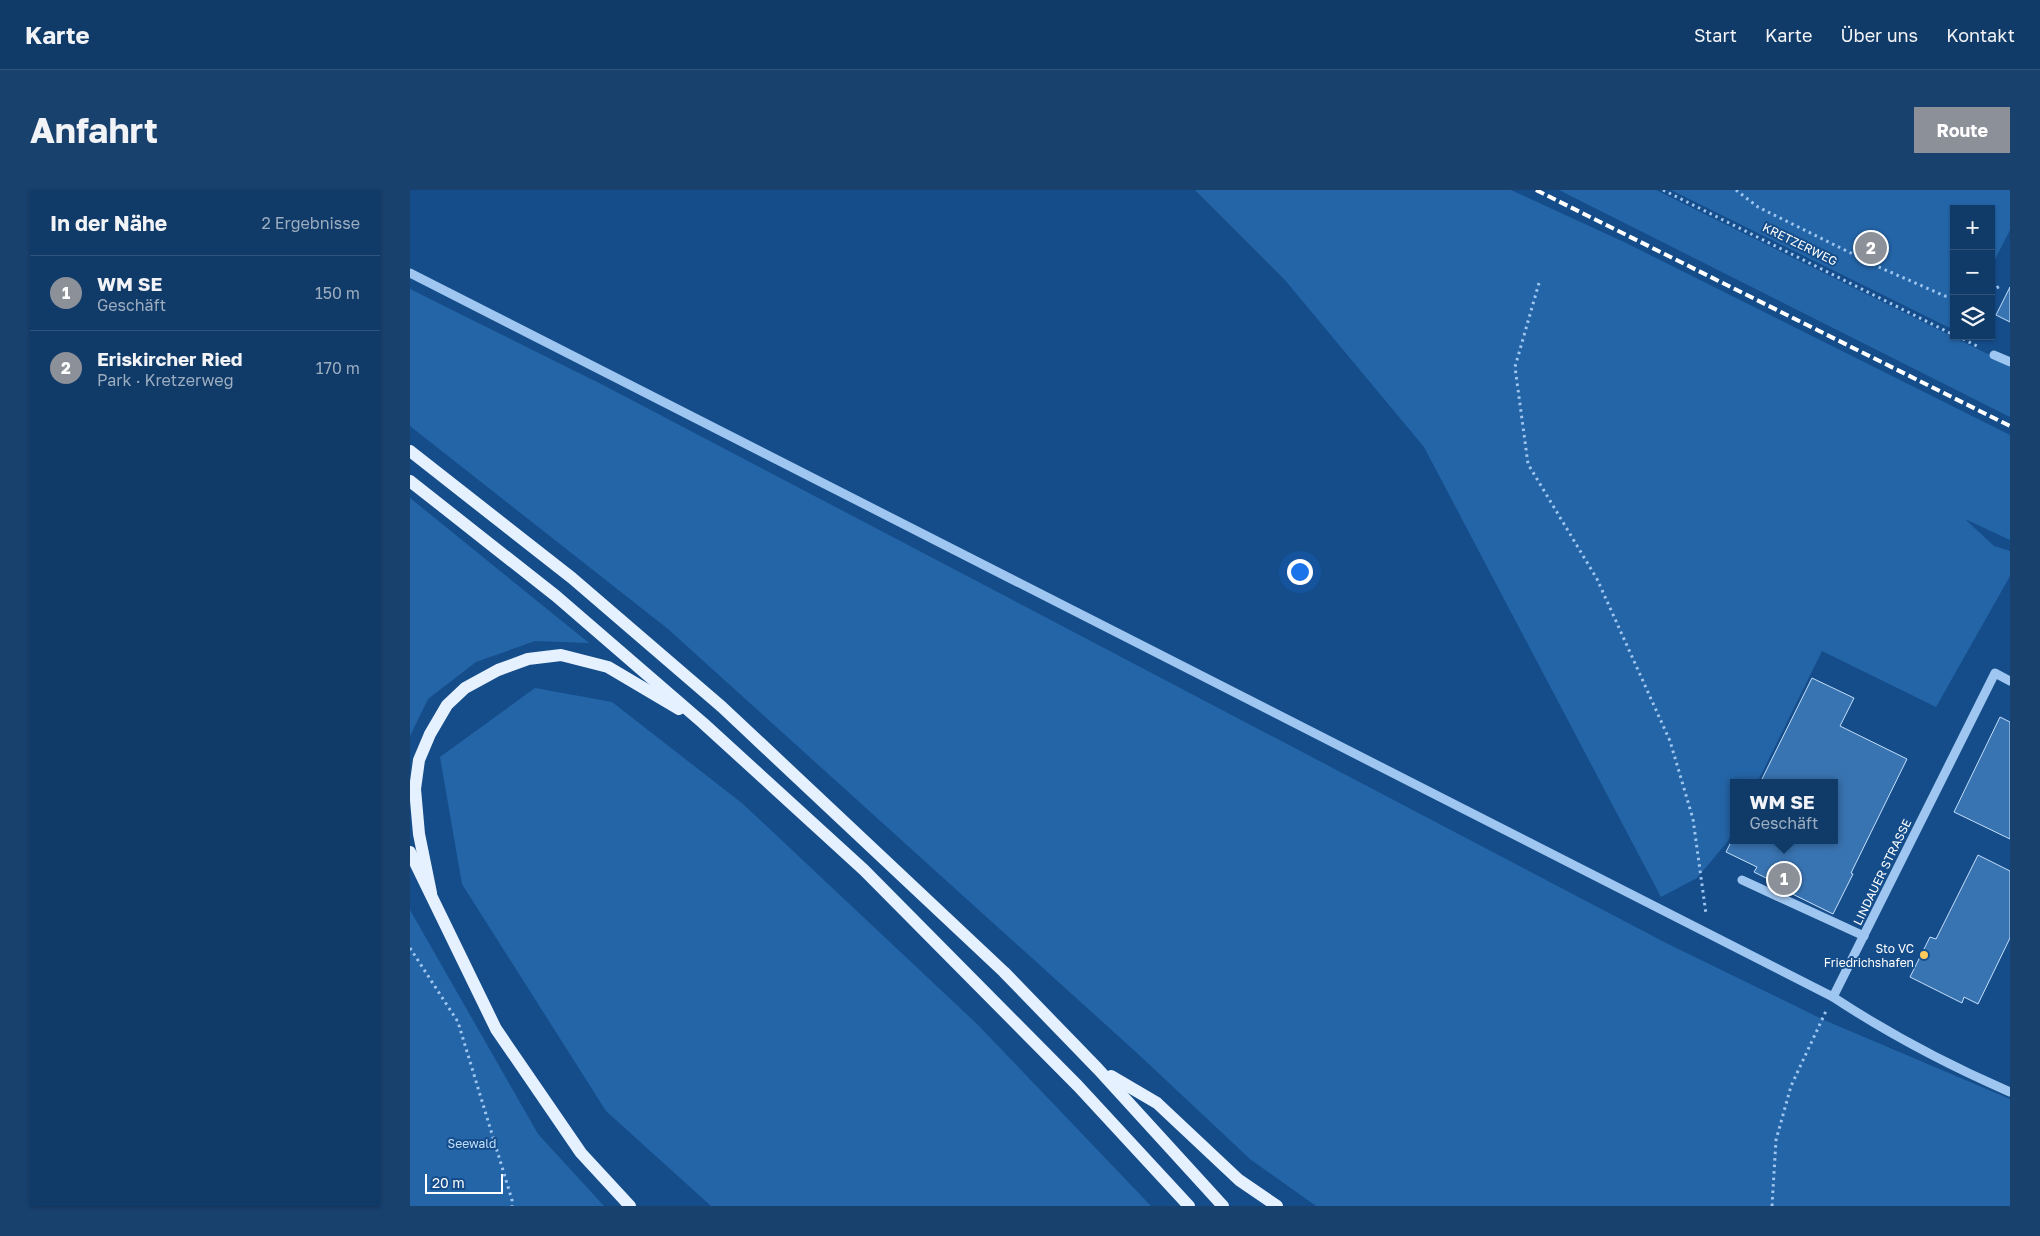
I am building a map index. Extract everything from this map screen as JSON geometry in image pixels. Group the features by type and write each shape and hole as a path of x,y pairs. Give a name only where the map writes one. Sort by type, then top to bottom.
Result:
{"main road":[{"path":"410,451 572,578 722,707 1004,972 1098,1069 1223,1206"},
{"path":"410,481 556,596 703,723 864,870 1071,1079 1189,1206"},
{"path":"431,893 419,834 415,789 419,760 430,734 447,705 465,688 498,670 528,659 561,654 608,667 703,723"},
{"path":"410,852 496,1029 581,1153 630,1206"},
{"path":"1098,1069 1157,1103 1239,1180 1277,1206"}],"street":[{"path":"410,273 1833,997 1884,1030 1966,1073 2010,1092"},
{"path":"1994,354 2010,362"},
{"name":"LINDAUER STRASSE","path":"1833,997 1994,673 2010,681"},
{"path":"1742,880 1864,936"}],"path":[{"name":"KRETZERWEG","path":"1662,190 1950,332"},
{"path":"1736,190 1758,208 1837,247 1926,288 1950,297"},
{"path":"1539,283 1515,367 1528,464 1597,579 1670,741 1693,819 1709,934"},
{"path":"1995,289 2000,286"},
{"path":"1965,340 1994,354"},
{"path":"410,948 458,1022 512,1200 512,1206"},
{"path":"1772,1206 1776,1140 1791,1086 1833,997"}],"green space":[{"path":"1195,190 1511,190 1624,242 2010,435 2010,540 1965,519 1994,546 2010,551 2010,576 1936,707 1822,651 1759,779 1730,779 1730,837 1728,841 1697,878 1661,897 1424,447 1285,280"},
{"path":"1559,190 1656,190 1950,335 1950,340 1959,340 2010,365 2010,417"},
{"path":"1671,190 2010,190 2010,230 1995,259 1995,205 1950,205 1950,328"},
{"path":"410,289 605,386 1668,944 1824,1020 2010,1099 2010,1206 1316,1206 1250,1159 1137,1053 668,629 410,426"},
{"path":"410,498 589,643 535,641 476,662 428,699 410,736"},
{"path":"535,688 612,702 743,804 978,1025 1151,1206 711,1206 606,1111 462,884 440,757"},
{"name":"Seewald","path":"410,910 538,1134 604,1206 410,1206"}],"building":[{"path":"2010,287 2010,322 1996,315"},
{"path":"1812,678 1854,698 1840,726 1907,759 1833,914 1766,881 1768,879 1754,872 1757,867 1726,852 1730,844 1838,844 1838,779 1762,779"},
{"path":"2000,717 2010,722 2010,839 1954,812"},
{"path":"1978,855 2010,871 2010,938 1978,1004 1964,997 1962,1003 1910,977 1930,937 1936,939"}],"railway":[{"path":"1536,190 2010,426"}],"place":[{"name":"Eriskircher Ried","path":"1871,248"},
{"name":"WM SE","path":"1784,879"},
{"name":"Sto VC Friedrichshafen","path":"1924,955"}]}
